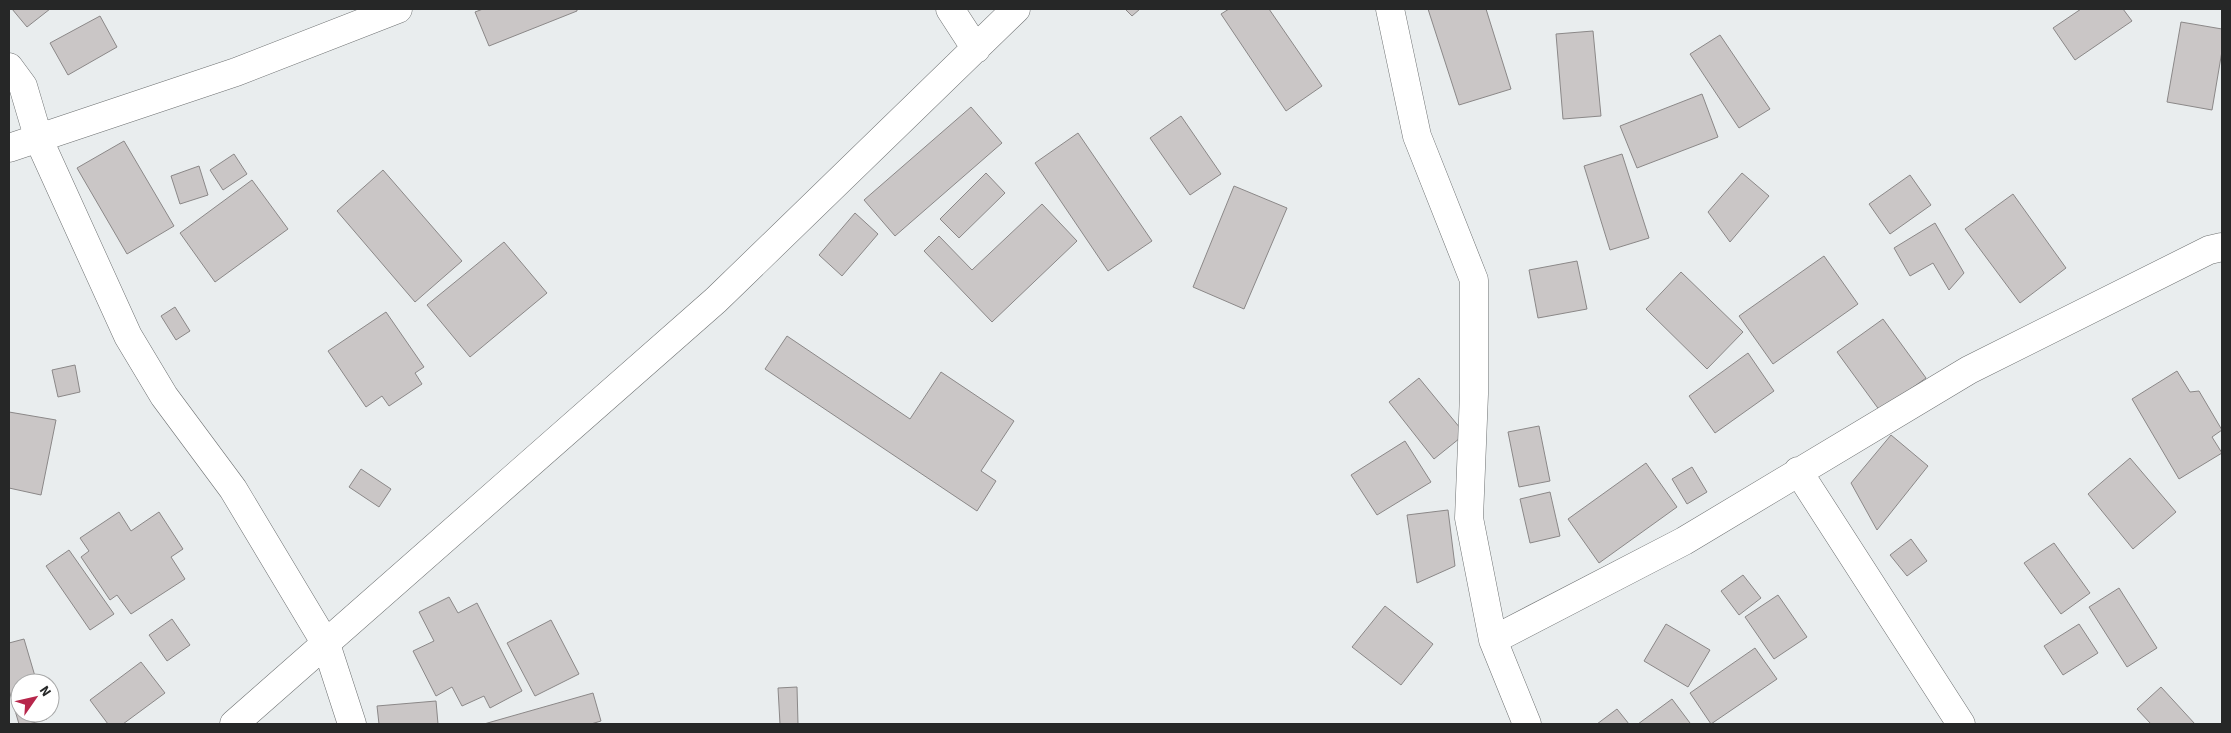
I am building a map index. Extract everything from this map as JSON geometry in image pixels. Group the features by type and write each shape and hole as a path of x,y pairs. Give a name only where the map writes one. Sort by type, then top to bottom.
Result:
{"street":[{"path":"9,148 39,140 236,72 398,9"},
{"path":"950,9 976,49"},
{"path":"234,724 716,300 1016,9"},
{"path":"1390,9 1417,136 1474,280 1474,394 1468,518 1493,640 1527,724"},
{"path":"9,67 23,86 39,140 128,336 164,396 233,489 326,644 352,724"},
{"path":"1493,640 1684,540 1969,370 2209,250 2222,247"},
{"path":"1798,471 1960,724"}],"building":[{"path":"12,9 50,9 27,27"},
{"path":"483,9 577,9 577,11 489,46 475,12"},
{"path":"1125,9 1140,9 1132,16"},
{"path":"1229,9 1269,9 1322,86 1286,111 1221,14"},
{"path":"1428,9 1486,9 1511,89 1459,105"},
{"path":"2081,9 2123,9 2132,21 2075,60 2053,28"},
{"path":"100,16 117,47 68,75 50,43"},
{"path":"2181,22 2222,29 2222,51 2212,110 2167,102"},
{"path":"1593,31 1601,116 1563,119 1556,34"},
{"path":"1720,35 1770,109 1739,128 1690,54"},
{"path":"1702,94 1718,137 1637,168 1620,126"},
{"path":"971,107 1002,143 895,236 864,200"},
{"path":"1181,116 1221,174 1190,195 1150,138"},
{"path":"1078,133 1152,241 1108,271 1035,163"},
{"path":"124,141 174,226 127,254 77,168"},
{"path":"234,154 247,174 223,190 210,170"},
{"path":"1622,154 1649,238 1610,250 1584,166"},
{"path":"199,166 208,195 180,204 171,176"},
{"path":"383,170 462,261 415,302 337,211"},
{"path":"986,173 1005,193 959,238 940,219"},
{"path":"1742,173 1769,196 1730,242 1708,212"},
{"path":"1910,175 1931,205 1890,234 1869,204"},
{"path":"252,180 288,229 215,282 180,233"},
{"path":"1234,186 1287,208 1244,309 1193,287"},
{"path":"2013,194 2066,268 2020,303 1965,229"},
{"path":"1042,204 1077,241 992,322 924,251 939,236 972,270"},
{"path":"855,213 878,234 842,276 819,255"},
{"path":"1935,223 1964,273 1949,290 1933,263 1910,276 1894,248"},
{"path":"504,242 547,293 470,357 427,305"},
{"path":"1824,256 1858,304 1773,364 1739,316"},
{"path":"1577,261 1587,309 1538,318 1529,270"},
{"path":"1681,272 1743,332 1707,369 1646,309"},
{"path":"175,307 190,331 176,340 161,316"},
{"path":"386,312 424,367 415,373 422,384 389,406 382,396 366,407 328,351"},
{"path":"1883,319 1926,378 1880,411 1837,352"},
{"path":"787,336 910,419 941,372 1014,421 981,471 996,481 977,511 765,369"},
{"path":"1748,353 1774,391 1715,433 1689,396"},
{"path":"75,365 80,392 58,397 52,370"},
{"path":"2177,371 2190,392 2199,391 2222,430 2212,437 2222,453 2179,479 2132,399"},
{"path":"1419,378 1465,434 1434,459 1389,402"},
{"path":"9,412 56,420 41,495 9,488"},
{"path":"1539,426 1550,481 1519,487 1508,432"},
{"path":"1891,435 1928,466 1877,530 1851,483"},
{"path":"1405,441 1431,482 1377,515 1351,475"},
{"path":"2130,458 2176,512 2133,549 2088,494"},
{"path":"1646,463 1677,507 1599,563 1568,519"},
{"path":"1692,467 1707,492 1687,504 1672,479"},
{"path":"361,469 391,489 379,507 349,487"},
{"path":"1550,492 1560,536 1530,543 1520,499"},
{"path":"1448,510 1455,566 1417,583 1407,515"},
{"path":"119,512 131,531 159,512 183,549 171,557 185,579 131,614 117,595 110,600 81,557 89,551 80,538"},
{"path":"1911,539 1927,561 1907,576 1890,555"},
{"path":"2054,543 2090,593 2061,614 2024,563"},
{"path":"69,550 114,614 90,630 46,566"},
{"path":"1743,575 1761,598 1739,615 1721,591"},
{"path":"2119,588 2157,648 2127,667 2089,607"},
{"path":"1778,595 1807,637 1774,659 1745,617"},
{"path":"449,597 458,613 477,603 522,691 490,708 484,696 462,706 452,687 436,696 413,651 434,641 419,612"},
{"path":"1385,606 1433,644 1401,685 1352,647"},
{"path":"172,619 190,645 167,661 149,635"},
{"path":"551,620 579,674 535,696 507,643"},
{"path":"1666,624 1710,650 1688,687 1644,661"},
{"path":"2079,624 2098,653 2063,675 2044,646"},
{"path":"24,639 34,673 10,673 10,693 9,690 9,643"},
{"path":"1755,648 1777,679 1711,724 1690,693"},
{"path":"141,662 165,693 123,724 108,724 90,700"},
{"path":"797,687 798,724 780,724 778,688"},
{"path":"2161,687 2195,724 2151,724 2137,709"},
{"path":"593,693 601,721 591,724 484,724"},
{"path":"1672,699 1689,724 1638,724"},
{"path":"436,701 438,724 379,724 377,706"},
{"path":"1617,709 1629,724 1597,724"}]}
